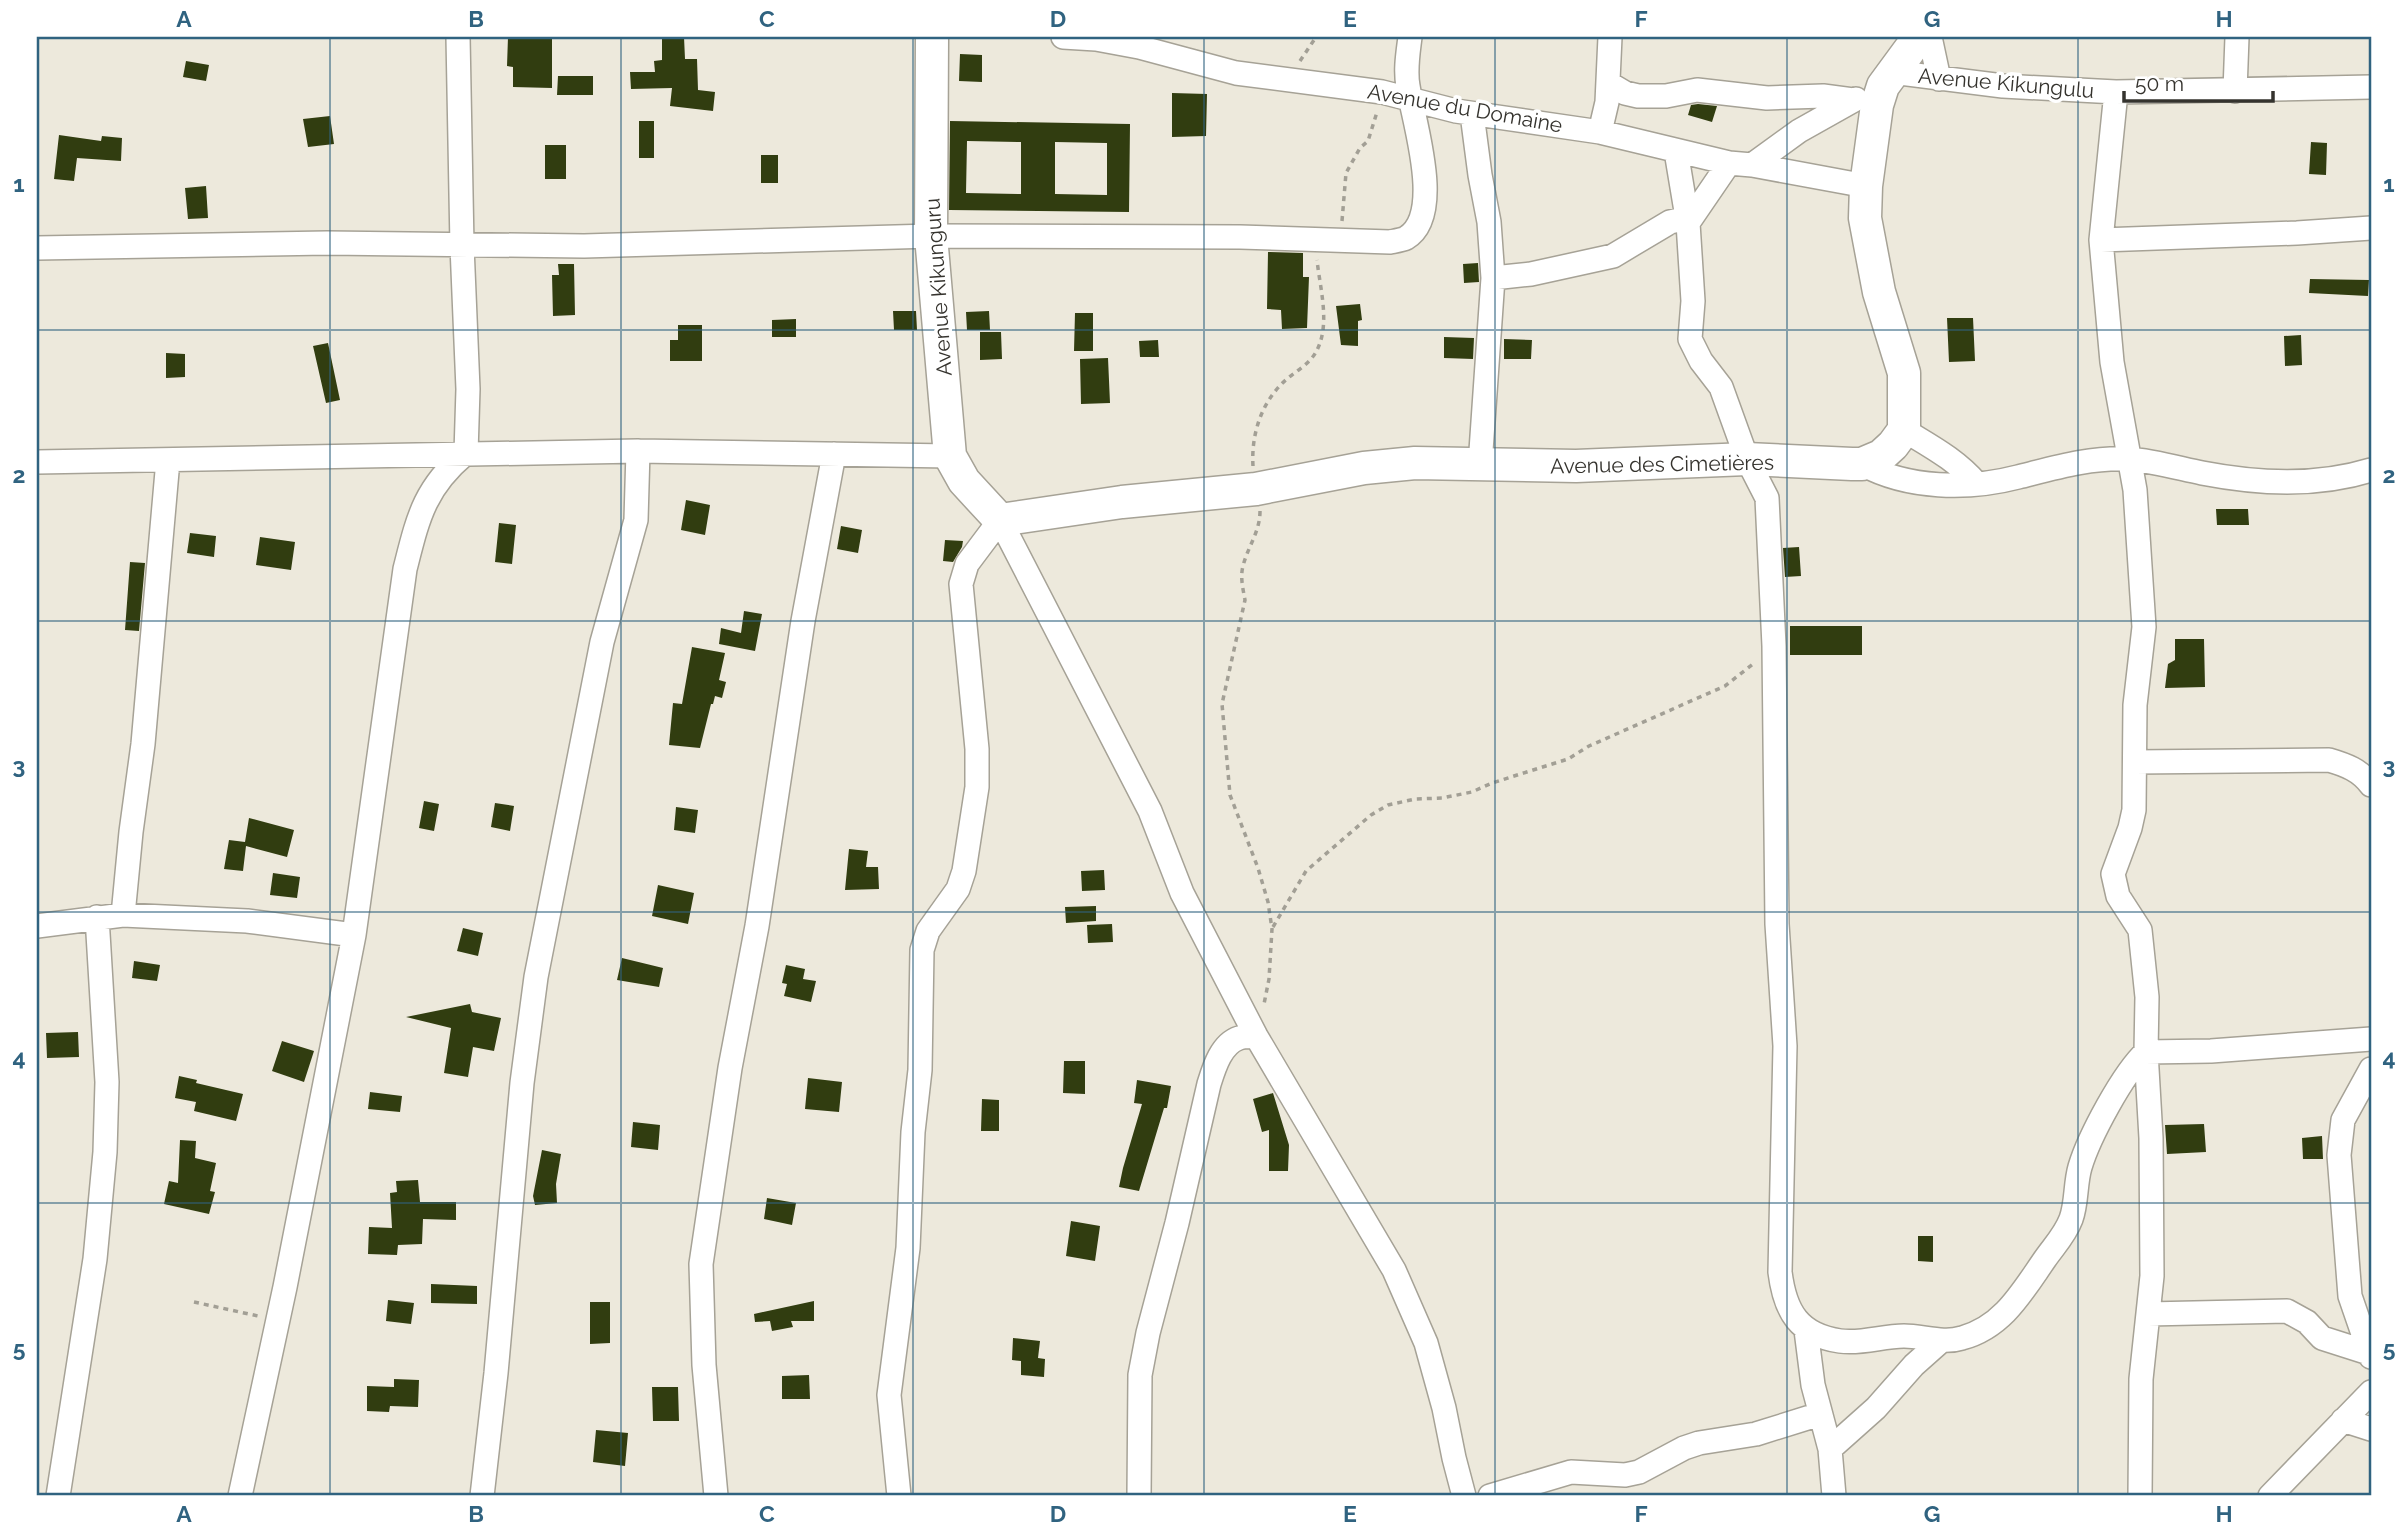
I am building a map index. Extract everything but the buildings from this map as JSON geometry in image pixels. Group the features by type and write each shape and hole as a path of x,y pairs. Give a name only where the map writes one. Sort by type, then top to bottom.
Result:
{"street":[{"path":"240,1496 354,935 405,569 416,525 429,494 441,476 466,453 468,389 458,37"},
{"name":"Avenue Kikunguru","path":"932,37 931,236 950,456 964,481 1000,520"},
{"name":"Avenue du Domaine","path":"1063,37 1096,39 1236,73 1382,92 1472,114 1600,132 1729,163 1867,186"},
{"path":"1177,37 1184,59"},
{"path":"37,248 313,243 584,246 931,236 1341,239 1390,242 1406,238 1416,227 1423,212 1425,179 1421,143 1407,84 1409,37"},
{"path":"1600,132 1607,102 1609,37"},
{"path":"1862,464 1881,456 1904,430 1904,373 1879,292 1865,218 1877,105 1888,79 1919,37"},
{"path":"1930,37 1939,79"},
{"path":"2235,91 2237,37"},
{"path":"1752,165 1799,131 1888,79"},
{"name":"Avenue Kikungulu","path":"1888,79 1939,79 2003,86 2116,92 2371,87"},
{"path":"1608,83 1625,93 1639,96 1666,96 1698,90 1768,98 1823,96 1853,100"},
{"path":"2116,92 2101,240 2112,362 2135,490 2144,627 2135,705 2134,810 2113,874 2118,896 2140,930 2147,997 2152,1276 2141,1379 2140,1496"},
{"path":"1472,114 1489,222 1493,278 1480,465"},
{"path":"1676,151 1688,223 1693,301 1690,339 1701,361 1721,387 1746,459 1767,498 1774,646 1777,924 1785,1046 1780,1272 1783,1296 1794,1318 1806,1330 1828,1339 1856,1343 1899,1336 1924,1336 1941,1341 1962,1338 1979,1331 2010,1310 2064,1235 2072,1217 2080,1166 2092,1137 2128,1073 2146,1052 2211,1051 2371,1039"},
{"path":"1688,223 1729,163"},
{"path":"1493,278 1543,271 1613,256 1670,222 1679,220 1688,223"},
{"path":"2101,240 2371,228"},
{"path":"1904,430 1951,460 1977,484"},
{"path":"37,462 638,451 950,456"},
{"path":"482,1496 522,1083 536,977 602,642 636,520 638,451"},
{"path":"716,1496 701,1312 701,1264 730,1068 757,926 803,621 834,454"},
{"name":"Avenue des Cimetières","path":"1000,520 1122,502 1256,489 1364,468 1415,463 1576,466 1746,459 1862,464"},
{"path":"1862,464 1880,474 1906,481 1977,484 2016,478 2056,467 2128,459 2247,481 2290,483 2342,479 2371,470"},
{"path":"123,915 143,744 168,460"},
{"path":"1767,498 1788,462"},
{"path":"899,1496 888,1395 908,1248 913,1132 920,1070 922,950 928,931 958,890 964,871 979,769 961,584 967,565 1000,520 1150,811 1182,893 1256,1036 1394,1270 1426,1343 1464,1496"},
{"path":"2135,762 2329,760 2348,765 2365,777 2371,786"},
{"path":"37,926 123,915 247,920 354,935"},
{"path":"58,1496 95,1259 104,1165 107,1082 97,917"},
{"path":"1139,1496 1140,1375 1209,1084 1214,1066 1224,1049 1239,1038 1256,1036"},
{"path":"2370,1355 2350,1296 2339,1155 2343,1121 2371,1069"},
{"path":"2148,1314 2287,1311 2307,1322 2322,1338 2370,1355"},
{"path":"1806,1330 1808,1357 1830,1449 1834,1496"},
{"path":"1830,1449 1876,1408 1914,1365 1941,1341"},
{"path":"2270,1496 2371,1392"},
{"path":"1490,1496 1571,1472 1625,1475 1639,1472 1699,1443 1756,1434 1820,1414"},
{"path":"2343,1420 2371,1429"}],"path":[{"path":"1256,1036 1269,979 1272,929 1268,901 1258,869 1230,795 1222,704 1245,600 1241,582 1242,567 1260,523 1252,449 1262,411 1286,379 1317,351 1323,329 1324,309 1317,260 1320,250 1341,239 1346,173 1373,132 1382,92"},
{"path":"1272,929 1306,871 1371,815 1388,806 1415,799 1442,798 1472,792 1568,759 1589,746 1725,686 1774,646"},
{"path":"194,1302 277,1321"}]}
